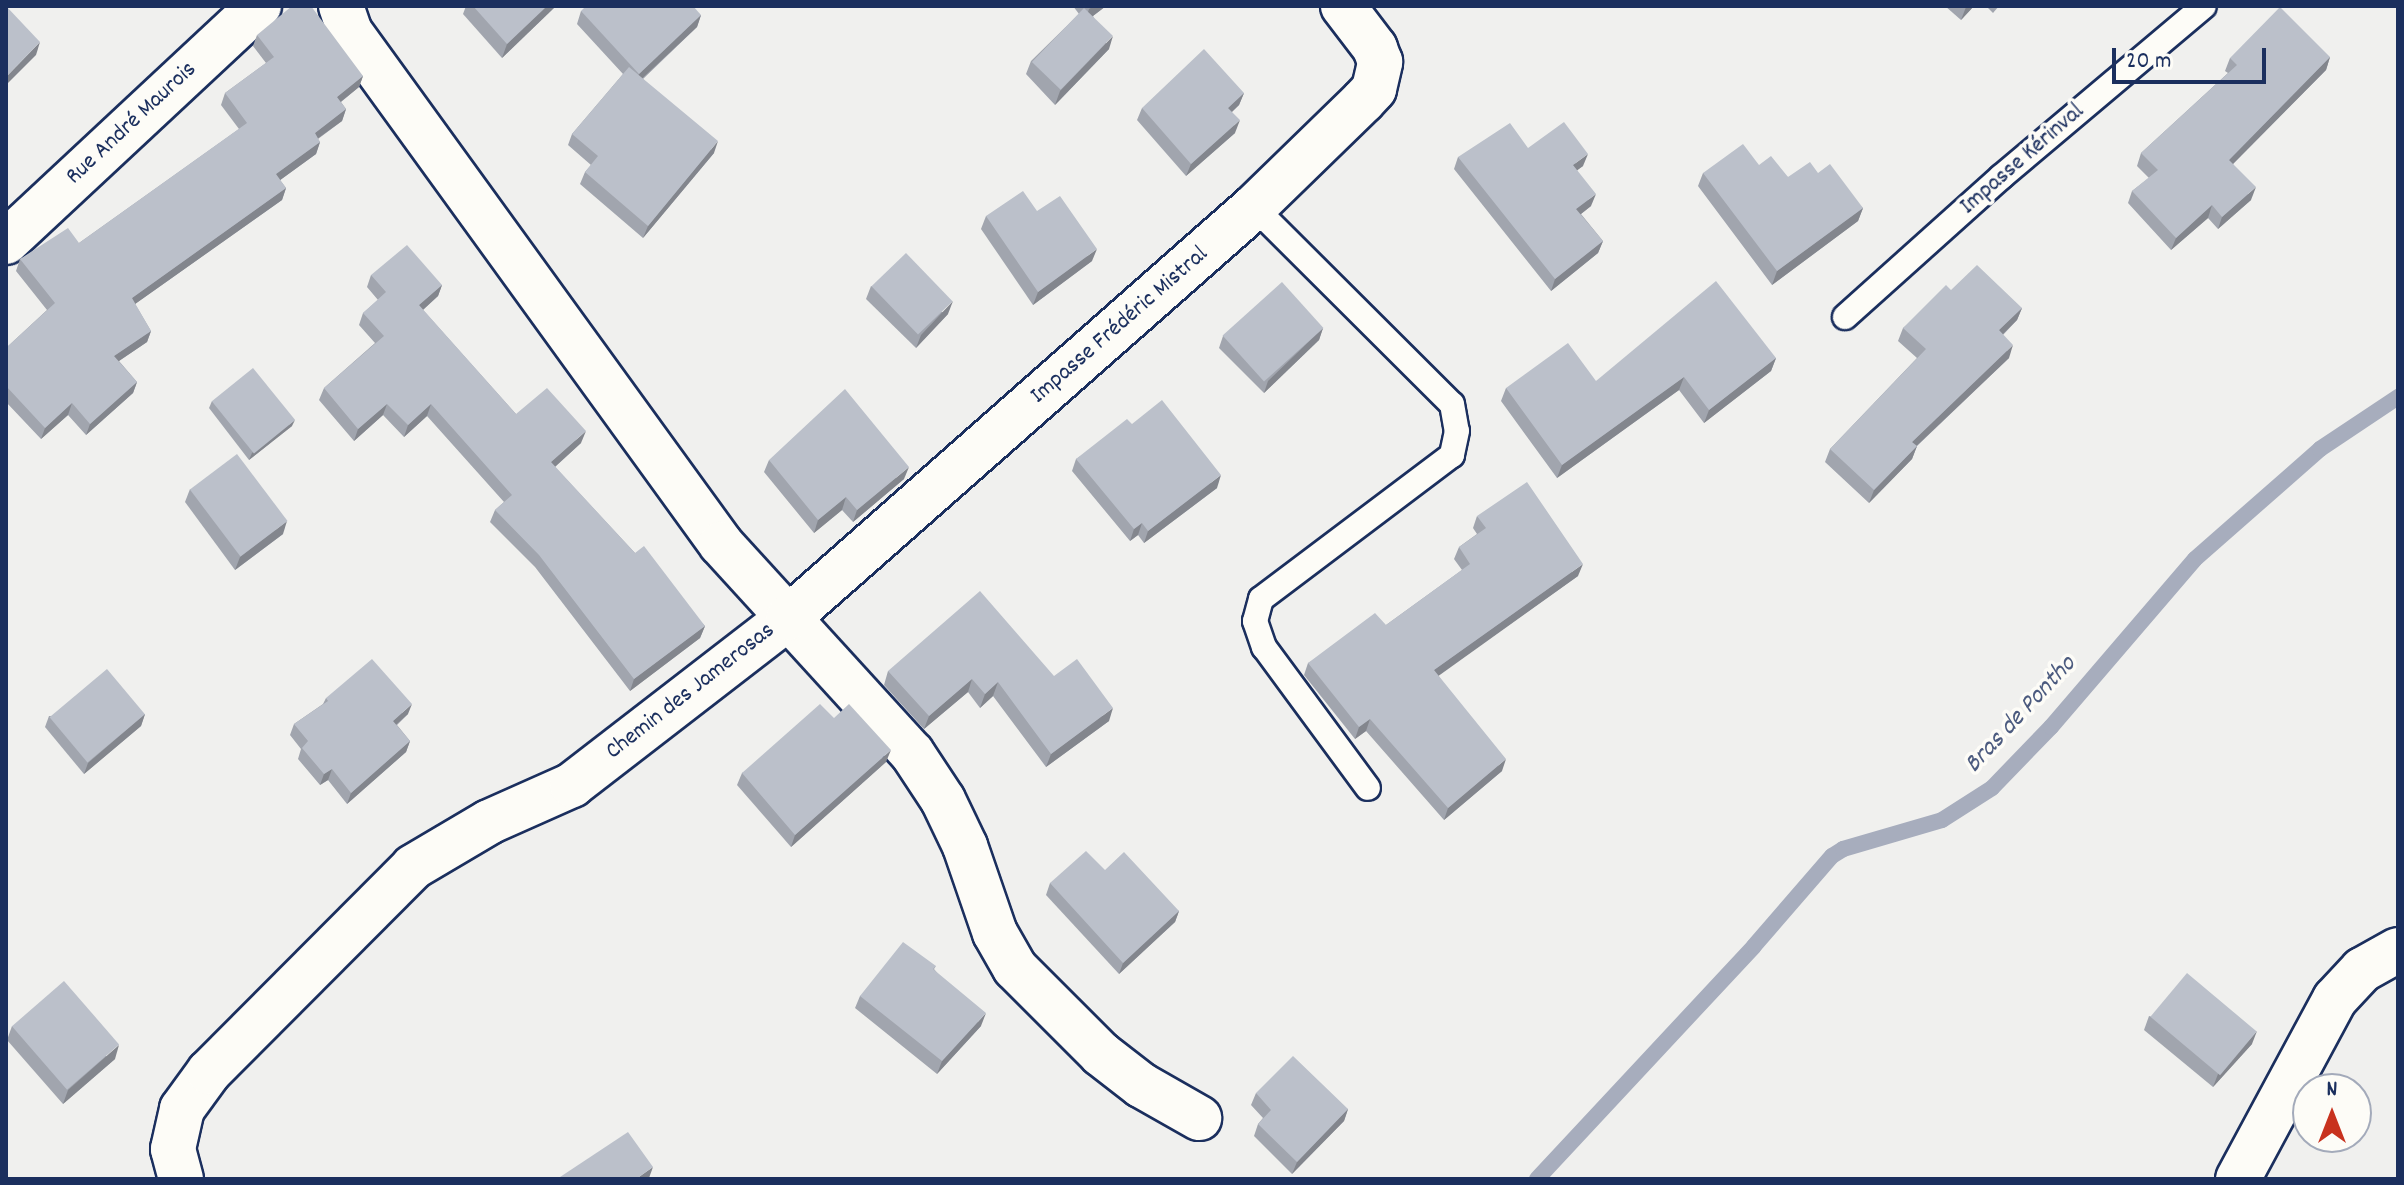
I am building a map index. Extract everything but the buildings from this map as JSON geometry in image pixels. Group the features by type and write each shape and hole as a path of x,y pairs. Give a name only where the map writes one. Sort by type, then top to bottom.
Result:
{"street":[{"name":"Rue André Maurois","path":"6,242 259,6"},
{"name":"Chemin des Jamerosas","path":"181,1179 173,1149 182,1109 209,1072 413,867 489,822 572,785 788,618 721,544 350,32 341,6"},
{"name":"Impasse Frédéric Mistral","path":"788,618 1254,207 1374,89 1380,62 1375,48 1343,6"},
{"path":"788,618 912,753 935,788 965,846 995,933 1015,968 1101,1054 1141,1085 1199,1118"},
{"path":"2238,1179 2335,999 2362,970 2390,951 2398,950"}],"lane":[{"name":"Impasse Kérinval","path":"1845,317 2001,177 2204,6"},
{"path":"1254,207 1452,404 1457,431 1452,455 1261,599 1255,621 1264,647 1368,788"}],"waterway":[{"name":"Bras de Pontho","path":"1537,1179 1754,946 1832,856 1843,849 1942,820 1992,788 2051,727 2195,559 2320,449 2398,397"}]}
